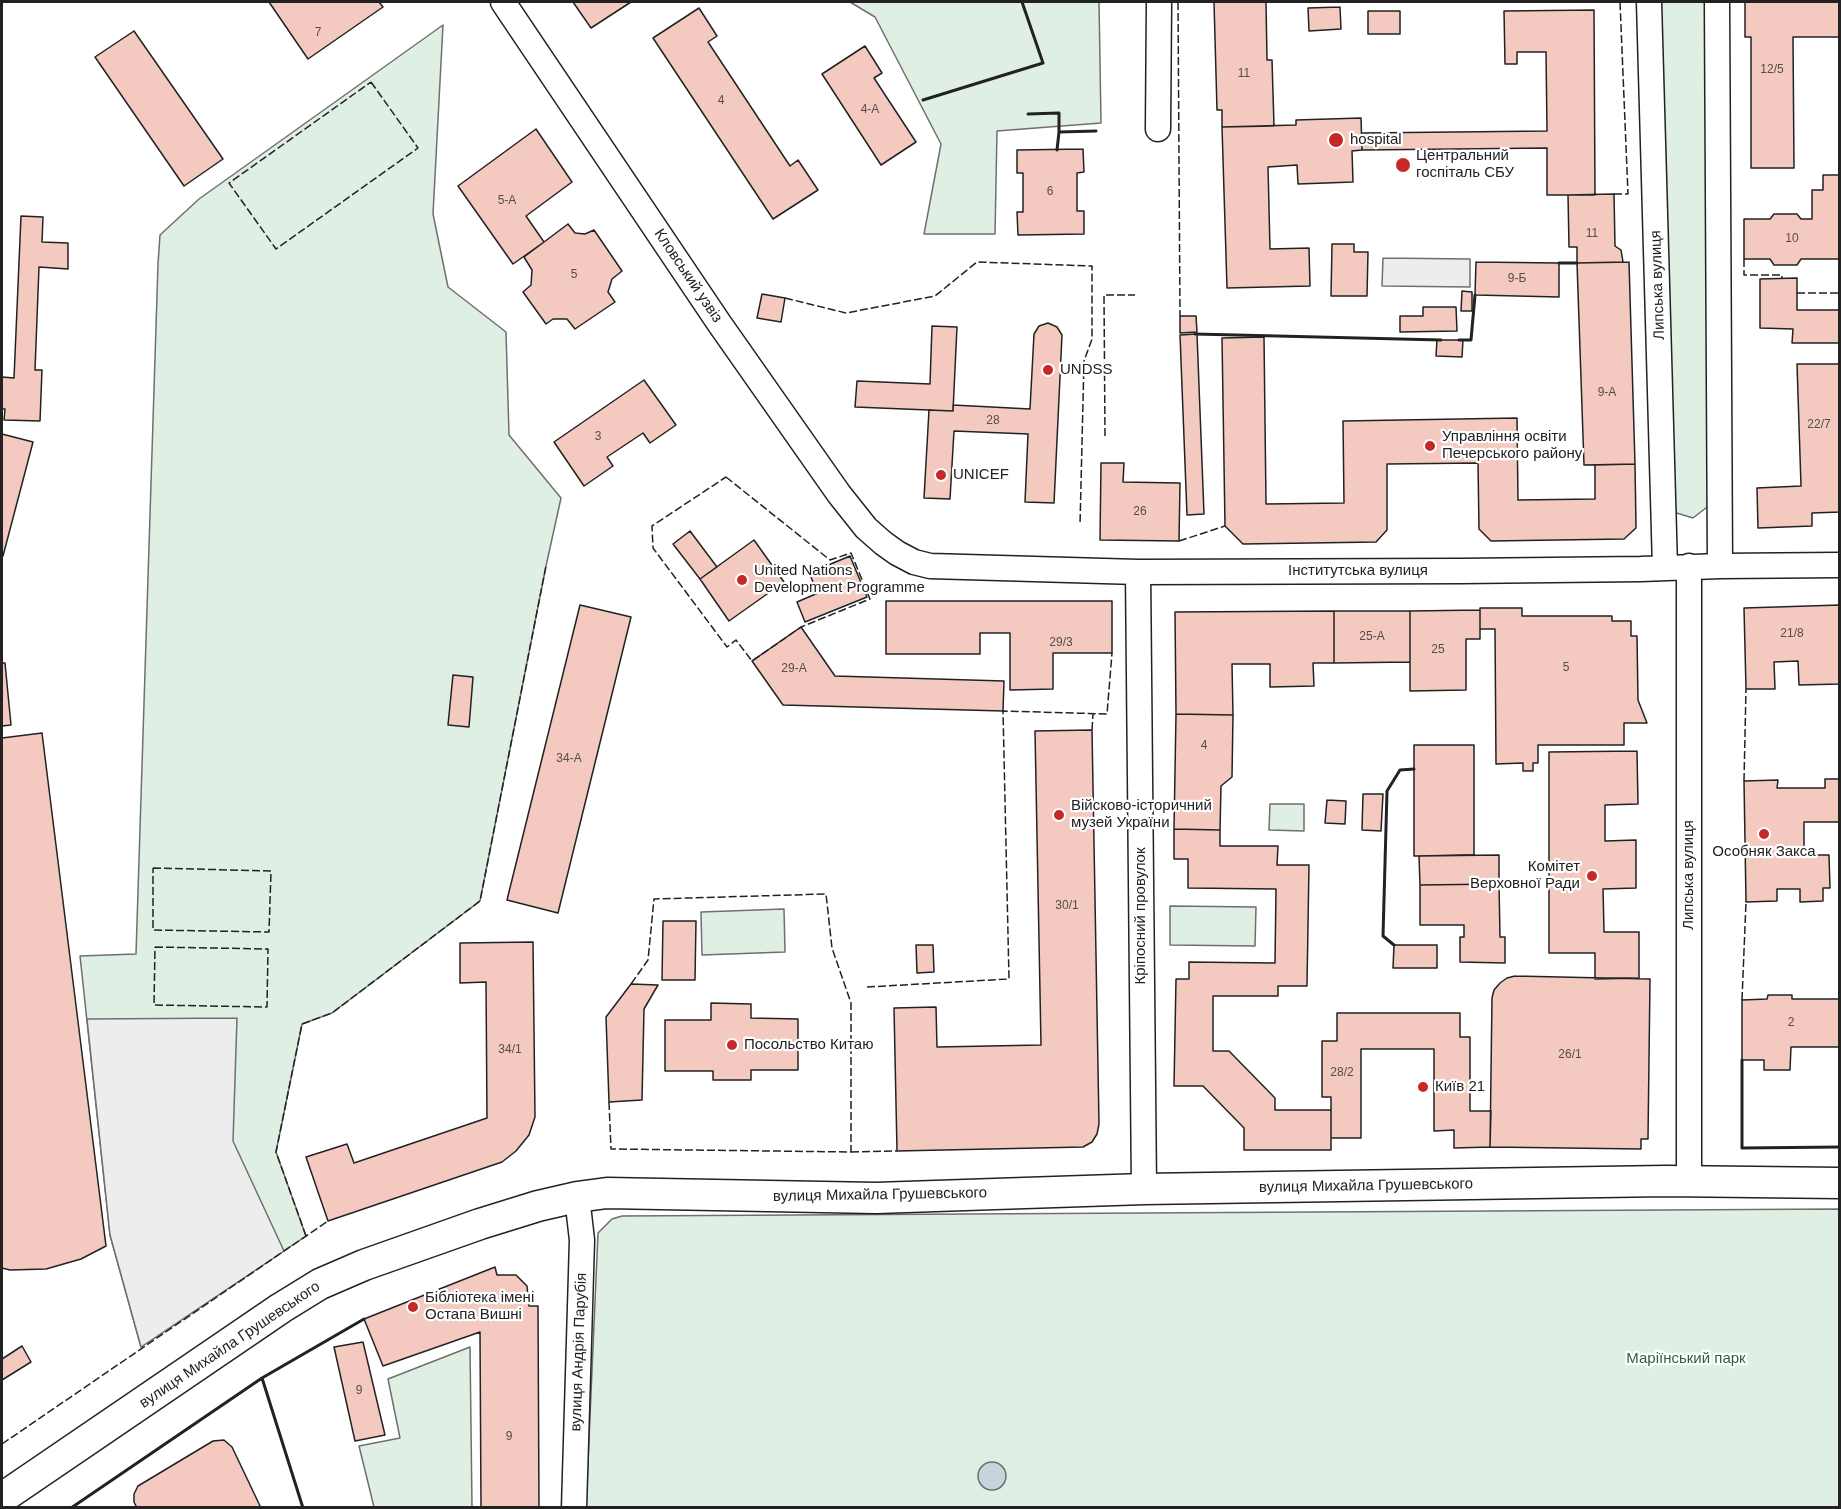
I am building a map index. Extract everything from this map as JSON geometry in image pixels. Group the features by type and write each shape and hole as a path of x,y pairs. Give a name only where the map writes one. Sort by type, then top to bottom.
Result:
{"main road":[{"name":"вулиця Михайла Грушевського","path":"2,1498 281,1308 320,1284 364,1265 480,1224 577,1197 607,1193 876,1198 1144,1189 1666,1181 1839,1183"}],"street":[{"name":"Кловський узвіз","path":"503,2 810,454 853,511 883,543"},
{"path":"1158,129 1159,2"},
{"name":"Липська вулиця","path":"1649,2 1677,567 1689,1183"},
{"path":"1717,2 1720,566"},
{"name":"Інститутська вулиця","path":"883,543 914,562 930,566 1138,572 1839,565"},
{"name":"Кріпосний провулок","path":"1138,572 1144,1189"},
{"name":"вулиця Андрія Парубія","path":"574,1508 582,1240 577,1197"}],"green space":[{"path":"850,2 1099,2 1101,123 997,131 995,234 924,234 941,144 875,17"},
{"path":"1649,2 1717,2 1711,504 1693,518 1670,511"},
{"path":"443,25 433,214 448,287 506,332 509,435 561,498 480,901 332,1013 302,1024 276,1152 306,1236 141,1347 110,1235 80,956 136,954 160,235 199,199"},
{"path":"1270,804 1304,804 1304,831 1269,830"},
{"path":"1170,906 1256,907 1255,946 1170,945"},
{"path":"784,909 785,952 702,955 701,912"},
{"name":"Маріїнський парк","path":"1839,1209 1839,1507 586,1508 598,1233 612,1219 622,1216"},
{"path":"470,1347 472,1507 374,1507 359,1446 400,1438 388,1379"}],"shaded area":[{"path":"1383,258 1470,259 1470,287 1382,286"},
{"path":"237,1018 233,1141 284,1251 141,1347 110,1235 87,1019"},
{"path":"992,1462 1002,1466 1006,1476 1002,1486 992,1490 982,1486 978,1476 982,1466"}],"building":[{"path":"269,2 379,2 383,7 308,59"},
{"path":"573,2 631,2 591,28"},
{"path":"1214,2 1266,2 1267,60 1272,60 1274,126 1222,127 1222,110 1217,110"},
{"path":"1745,2 1840,2 1840,37 1793,37 1794,168 1751,168 1751,37 1745,37"},
{"path":"1340,7 1341,29 1309,31 1308,8"},
{"path":"699,8 717,36 708,42 790,166 798,160 818,190 773,219 653,38"},
{"path":"1594,10 1595,195 1547,195 1547,148 1362,150 1362,133 1547,131 1546,52 1517,52 1517,64 1505,64 1504,11"},
{"path":"1368,11 1400,11 1400,34 1368,34"},
{"path":"134,31 223,159 184,186 95,57"},
{"path":"865,46 882,73 874,78 916,142 881,165 822,74"},
{"path":"1361,118 1362,150 1352,151 1353,182 1298,184 1297,165 1268,167 1270,249 1309,248 1310,286 1227,288 1222,127 1296,125 1296,120"},
{"path":"536,129 572,182 526,216 544,242 513,264 458,186"},
{"path":"1083,149 1084,172 1077,173 1077,211 1084,211 1084,234 1018,235 1017,212 1023,212 1023,173 1017,173 1017,150"},
{"path":"1823,175 1840,175 1840,259 1801,259 1797,265 1774,265 1770,259 1744,259 1744,219 1770,219 1774,214 1797,214 1801,219 1812,219 1812,190 1823,190"},
{"path":"1614,194 1615,246 1621,250 1623,262 1577,263 1577,247 1569,247 1568,195"},
{"path":"21,216 43,217 42,242 68,243 68,269 39,267 35,370 42,370 40,421 4,420 5,409 2,409 2,377 14,378"},
{"path":"568,224 575,233 585,234 594,230 622,271 612,279 608,292 615,302 575,329 567,319 553,319 546,324 523,292 531,285 532,270 524,257"},
{"path":"1332,244 1354,244 1354,252 1368,252 1367,296 1331,296"},
{"path":"1476,262 1559,263 1559,297 1475,295"},
{"path":"1629,262 1635,464 1584,465 1577,263"},
{"path":"1797,278 1797,310 1840,310 1840,343 1792,343 1793,329 1760,328 1760,279"},
{"path":"1462,291 1472,292 1472,311 1461,311"},
{"path":"762,294 785,298 781,322 757,318"},
{"path":"1423,307 1456,307 1457,331 1400,332 1400,316 1423,316"},
{"path":"1180,316 1196,316 1197,332 1180,333"},
{"path":"1048,323 1057,327 1062,335 1054,503 1025,502 1028,434 954,431 950,499 924,498 929,410 953,411 953,405 1030,409 1034,334 1039,326"},
{"path":"932,326 957,327 953,411 855,407 857,381 930,384"},
{"path":"1197,334 1204,514 1187,515 1180,335"},
{"path":"1264,337 1266,504 1344,503 1343,421 1517,418 1518,500 1595,499 1595,465 1635,464 1636,528 1624,539 1491,541 1479,529 1478,463 1387,464 1387,530 1376,542 1243,544 1225,526 1222,338"},
{"path":"1437,340 1463,340 1462,357 1436,356"},
{"path":"1797,364 1840,364 1840,512 1812,513 1812,526 1758,528 1757,488 1801,486"},
{"path":"644,380 676,425 650,443 643,433 607,457 613,466 584,486 554,442"},
{"path":"2,434 33,442 3,556 2,556"},
{"path":"1101,463 1124,463 1123,482 1180,483 1179,541 1100,540"},
{"path":"690,531 717,567 700,579 673,544"},
{"name":"United Nations Development Programme","path":"754,540 784,582 729,621 700,579"},
{"path":"850,556 867,597 805,622 797,602 818,593 809,573"},
{"path":"886,601 1112,601 1112,653 1053,653 1053,689 1010,690 1010,633 980,633 980,654 886,654"},
{"path":"580,605 631,617 558,913 507,900"},
{"path":"1840,605 1840,684 1799,685 1798,661 1774,662 1775,689 1746,689 1744,608"},
{"path":"1480,608 1522,608 1522,616 1612,616 1612,621 1631,621 1631,636 1637,636 1638,700 1647,723 1624,723 1624,745 1538,745 1538,763 1533,763 1533,771 1523,771 1523,763 1496,764 1495,629 1480,629"},
{"path":"1480,610 1480,639 1466,639 1466,690 1410,691 1410,611"},
{"path":"1334,611 1334,663 1313,663 1314,686 1270,687 1270,664 1232,664 1233,715 1176,714 1175,612"},
{"path":"1334,611 1410,611 1410,662 1334,663"},
{"path":"801,627 835,676 1004,681 1003,711 783,705 752,661"},
{"path":"2,663 5,663 11,725 2,726"},
{"path":"453,675 473,677 469,727 448,725"},
{"path":"1176,714 1233,715 1232,777 1221,786 1220,830 1174,829"},
{"path":"1092,730 1099,1124 1097,1134 1092,1142 1083,1147 897,1151 894,1008 936,1007 937,1047 1041,1045 1035,731"},
{"path":"42,733 106,1246 81,1259 46,1269 10,1270 2,1268 2,738"},
{"path":"1414,745 1474,745 1474,855 1414,856"},
{"name":"Комітет Верховної Ради","path":"1637,751 1638,804 1605,805 1605,841 1636,840 1636,888 1603,889 1604,932 1639,932 1639,978 1595,979 1595,953 1549,953 1549,752"},
{"path":"1825,779 1840,779 1840,822 1804,822 1804,855 1829,855 1830,888 1823,888 1823,901 1800,902 1800,889 1777,889 1777,901 1746,902 1744,781 1778,780 1777,788 1825,788"},
{"path":"1363,794 1383,794 1381,831 1362,830"},
{"path":"1327,800 1346,801 1345,824 1325,823"},
{"path":"1174,829 1220,830 1220,846 1278,846 1277,865 1309,865 1307,986 1278,986 1278,996 1213,996 1213,1051 1229,1051 1275,1098 1275,1110 1331,1110 1331,1150 1244,1150 1244,1128 1203,1086 1174,1086 1176,979 1189,979 1189,962 1275,963 1276,889 1188,888 1188,859 1174,859"},
{"path":"1499,855 1499,884 1420,885 1419,856"},
{"path":"1499,884 1500,937 1505,937 1505,963 1460,962 1460,937 1464,937 1464,925 1420,925 1420,885"},
{"path":"663,921 696,921 695,980 662,980"},
{"path":"533,942 535,1117 529,1135 516,1151 502,1162 328,1221 306,1157 347,1144 354,1163 487,1118 486,982 460,983 460,943"},
{"path":"916,945 933,945 934,972 917,973"},
{"path":"1394,945 1437,945 1437,968 1393,968"},
{"path":"1515,976 1650,979 1648,1139 1641,1139 1641,1149 1490,1147 1492,998 1494,990 1500,983"},
{"path":"631,984 658,985 644,1009 642,1100 609,1102 606,1017"},
{"path":"1768,995 1792,995 1792,999 1840,999 1840,1047 1791,1047 1790,1070 1764,1070 1764,1060 1742,1060 1742,1000 1767,999"},
{"name":"Посольство Китаю","path":"711,1003 751,1004 751,1018 798,1019 798,1070 751,1070 751,1080 713,1080 713,1071 665,1071 665,1020 711,1020"},
{"path":"1337,1013 1460,1013 1460,1037 1470,1037 1470,1111 1491,1111 1490,1147 1454,1148 1454,1130 1434,1131 1434,1049 1361,1049 1361,1138 1331,1138 1331,1097 1322,1097 1322,1041 1337,1041"},
{"path":"495,1267 497,1275 516,1275 527,1286 529,1306 538,1306 539,1508 481,1508 480,1332 383,1366 364,1319"},
{"path":"363,1342 385,1435 355,1441 334,1347"},
{"path":"22,1346 31,1362 2,1380 2,1359"},
{"path":"224,1440 232,1447 261,1508 137,1508 134,1494 138,1486 213,1441"}],"fence":[{"path":"1178,2 1180,316"},
{"path":"1614,194 1628,194 1620,2"},
{"path":"371,82 418,148 276,249 229,183 371,82"},
{"path":"1744,259 1744,275 1782,275 1782,279"},
{"path":"785,298 846,313 935,296 977,262 1092,266 1092,339 1084,361 1080,525"},
{"path":"1797,293 1840,293"},
{"path":"1105,436 1104,295 1135,295"},
{"path":"726,477 830,560 851,553 870,599 801,627 752,661 736,640 727,647 653,548 652,526 726,477"},
{"path":"1179,541 1225,526"},
{"path":"306,1236 276,1152 302,1024 332,1013 480,901 546,566"},
{"path":"867,987 1009,979 1003,711 1107,714 1112,653"},
{"path":"1744,781 1746,689"},
{"path":"1092,730 1093,714"},
{"path":"153,868 271,871 269,932 153,930 153,868"},
{"path":"609,1102 611,1149 851,1152 851,1003 832,948 826,894 654,899 648,960 631,984"},
{"path":"1742,1000 1746,902"},
{"path":"155,947 268,949 267,1007 154,1005 155,947"},
{"path":"851,1152 897,1151"},
{"path":"2,1444 328,1221"}],"wall":[{"path":"923,100 1043,63 1022,2"},
{"path":"1028,114 1059,113 1059,132"},
{"path":"1057,150 1059,132 1096,131"},
{"path":"1559,263 1577,263"},
{"path":"1459,340 1471,340 1475,295"},
{"path":"1195,334 1441,340"},
{"path":"1394,945 1383,936 1387,791 1400,770 1414,769"},
{"path":"1742,1060 1742,1148 1840,1147"},
{"path":"71,1508 262,1378 364,1319"},
{"path":"262,1378 303,1508"}],"place":[{"name":"hospital","path":"1336,140"},
{"name":"Центральний госпіталь СБУ","path":"1403,165"},
{"name":"UNDSS","path":"1048,370"},
{"name":"Управління освіти Печерського району","path":"1430,446"},
{"name":"UNICEF","path":"941,475"},
{"name":"United Nations Development Programme","path":"742,580"},
{"name":"Війсково-історичний музей України","path":"1059,815"},
{"name":"Особняк Закса","path":"1764,834"},
{"name":"Комітет Верховної Ради","path":"1592,876"},
{"name":"Посольство Китаю","path":"732,1045"},
{"name":"Київ 21","path":"1423,1087"},
{"name":"Бібліотека імені Остапа Вишні","path":"413,1307"}]}
